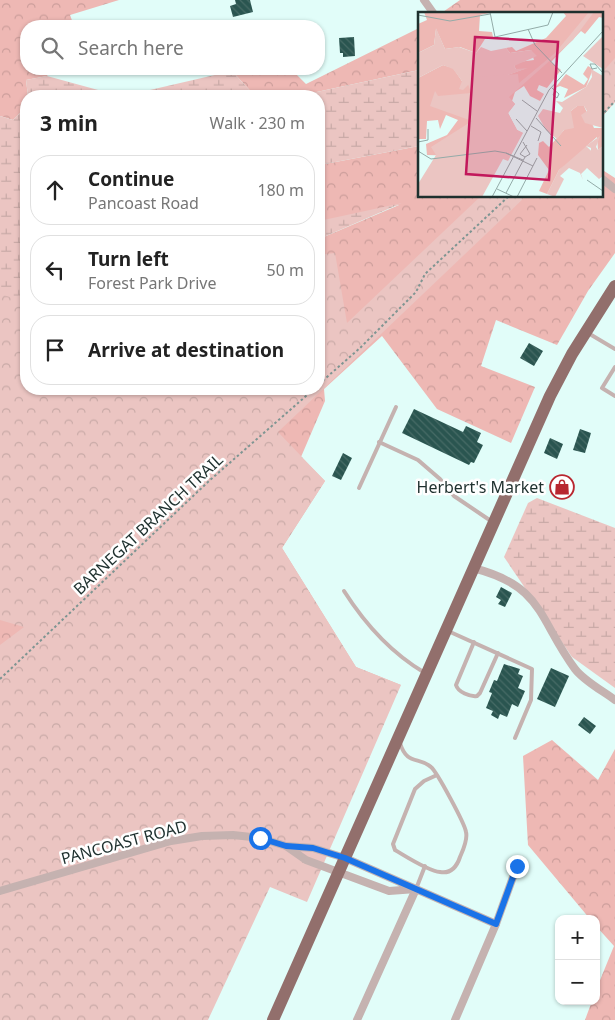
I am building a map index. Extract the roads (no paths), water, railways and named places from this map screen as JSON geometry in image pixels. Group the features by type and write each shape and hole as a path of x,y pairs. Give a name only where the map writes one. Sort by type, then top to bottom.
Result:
{"highway":[{"path":"273,1020 550,396 586,332 615,286"}],"street":[{"path":"424,0 433,12"},
{"path":"602,179 615,189"},
{"path":"473,568 490,572 515,583 536,603 576,671 615,700"},
{"name":"PANCOAST ROAD","path":"0,891 171,841 233,835 260,838 286,846 313,848 345,858 496,924"},
{"name":"PANCOAST ROAD","path":"286,846 306,860 390,891 416,889"},
{"path":"455,1020 496,924 517,866"},
{"path":"358,1020 416,889"}],"lane":[{"path":"586,332 615,349"},
{"path":"615,367 602,388 615,396"},
{"path":"359,488 396,407"},
{"path":"379,442 418,460 440,479 454,496 493,522"},
{"path":"344,591 361,618 406,662 427,674"},
{"path":"446,630 527,666 533,674 531,700 516,738"},
{"path":"474,642 456,685 460,690 471,696 478,696 480,693 498,653"},
{"path":"398,739 405,755 410,759 431,766 437,775 466,832 466,842 457,864 451,871 441,873 395,850 393,844 415,789 424,781 437,775"},
{"path":"416,889 425,866"}],"place":[{"name":"Herbert's Market","path":"562,487"}]}
